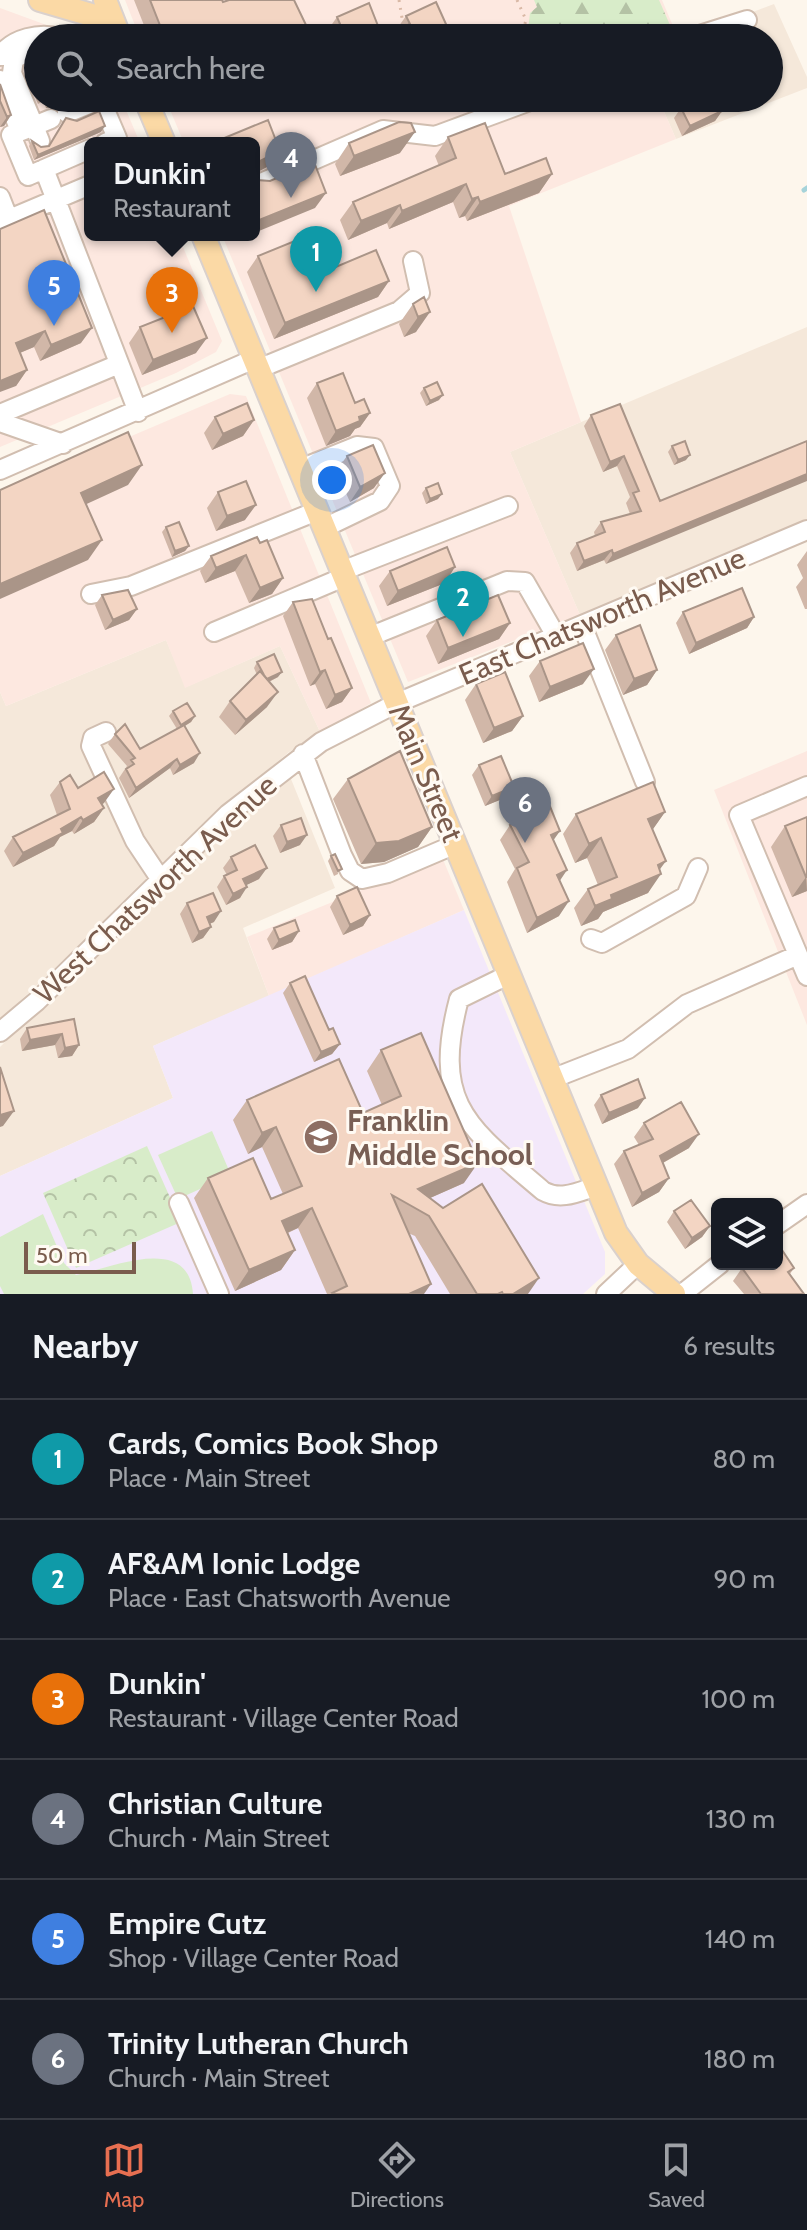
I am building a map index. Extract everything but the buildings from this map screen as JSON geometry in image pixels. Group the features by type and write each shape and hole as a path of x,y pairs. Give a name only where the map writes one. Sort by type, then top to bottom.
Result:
{"main road":[{"path":"40,0 112,20"},
{"path":"150,112 160,137"},
{"name":"Main Street","path":"205,241 616,1233 638,1264 674,1294"}],"street":[{"path":"734,24 747,20"},
{"path":"2,52 24,41"},
{"path":"24,54 14,59 12,73 24,87"},
{"path":"0,80 24,100"},
{"path":"39,112 65,134"},
{"path":"46,112 65,134 56,201 138,412"},
{"path":"260,183 383,130 435,136 500,112"},
{"path":"0,197 5,221 84,188"},
{"path":"0,470 256,364 399,311 420,293 413,261"},
{"path":"0,414 119,364"},
{"path":"0,422 63,444"},
{"path":"91,594 131,586 380,501 390,486 374,448 357,446 300,469"},
{"path":"214,632 343,574 508,506"},
{"name":"East Chatsworth Avenue","path":"397,703 807,530"},
{"path":"369,637 507,581 525,582 556,636"},
{"path":"582,625 645,782"},
{"name":"West Chatsworth Avenue","path":"0,1032 228,814 303,754 397,703"},
{"path":"106,732 93,738 91,746 135,841 161,880"},
{"path":"303,754 342,855 350,871 362,879 388,873 456,844"},
{"path":"807,786 739,815 801,950 807,976"},
{"path":"591,939 602,943 678,902 691,889 698,868"},
{"path":"554,1078 628,1049 687,1004 801,950"},
{"path":"510,974 459,999 447,1062 455,1096 475,1132 543,1191 553,1197 567,1196 597,1186"},
{"path":"179,1203 219,1294"},
{"path":"783,1221 807,1204"},
{"path":"606,1294 638,1264"},
{"path":"682,1294 712,1270"}],"path":[{"path":"399,0 402,18"},
{"path":"517,0 525,24"}],"shaded area":[{"path":"125,0 662,0 672,24 134,24"},
{"path":"774,4 807,77 807,88 783,97 783,24 722,24"},
{"path":"0,8 44,24 24,24 24,112 127,112 137,137 84,137 84,241 180,241 222,341 216,352 176,373 0,447"},
{"path":"171,112 664,112 676,139 509,206 581,422 510,452 580,615 408,682 224,241 260,241 260,137 181,137"},
{"path":"664,112 745,112 676,139"},
{"path":"807,327 807,520 580,615 510,452"},
{"path":"230,394 246,396 371,703 321,734 280,646 185,688 166,640 6,706 0,692 0,492"},
{"path":"166,640 186,687 280,646 321,734 289,752 230,802 0,1020 0,692 6,706"},
{"path":"807,751 807,1025 714,790"},
{"path":"289,774 335,888 243,928 269,996 153,1046 173,1098 0,1176 0,1047 231,821"},
{"path":"442,857 464,910 269,996 247,937"},
{"name":"Franklin Middle School","path":"464,910 605,1252 605,1274 583,1294 0,1294 0,1176 173,1098 153,1046"}],"green space":[{"path":"534,0 659,0 670,24 529,24 530,13 537,7"},
{"path":"212,1131 231,1175 178,1199 158,1155"},
{"path":"147,1146 181,1222 76,1268 43,1193"},
{"path":"43,1214 64,1263 76,1275 126,1262 163,1259 178,1264 188,1275 193,1294 4,1294 0,1286 0,1237"}],"place":[{"name":"Christian Culture","path":"291,198"},
{"name":"Cards, Comics Book Shop","path":"316,292"},
{"name":"Empire Cutz","path":"54,326"},
{"name":"Dunkin'","path":"172,333"},
{"name":"AF&AM Ionic Lodge","path":"463,637"},
{"name":"Trinity Lutheran Church","path":"525,843"},
{"name":"Franklin Middle School","path":"321,1137"}]}
